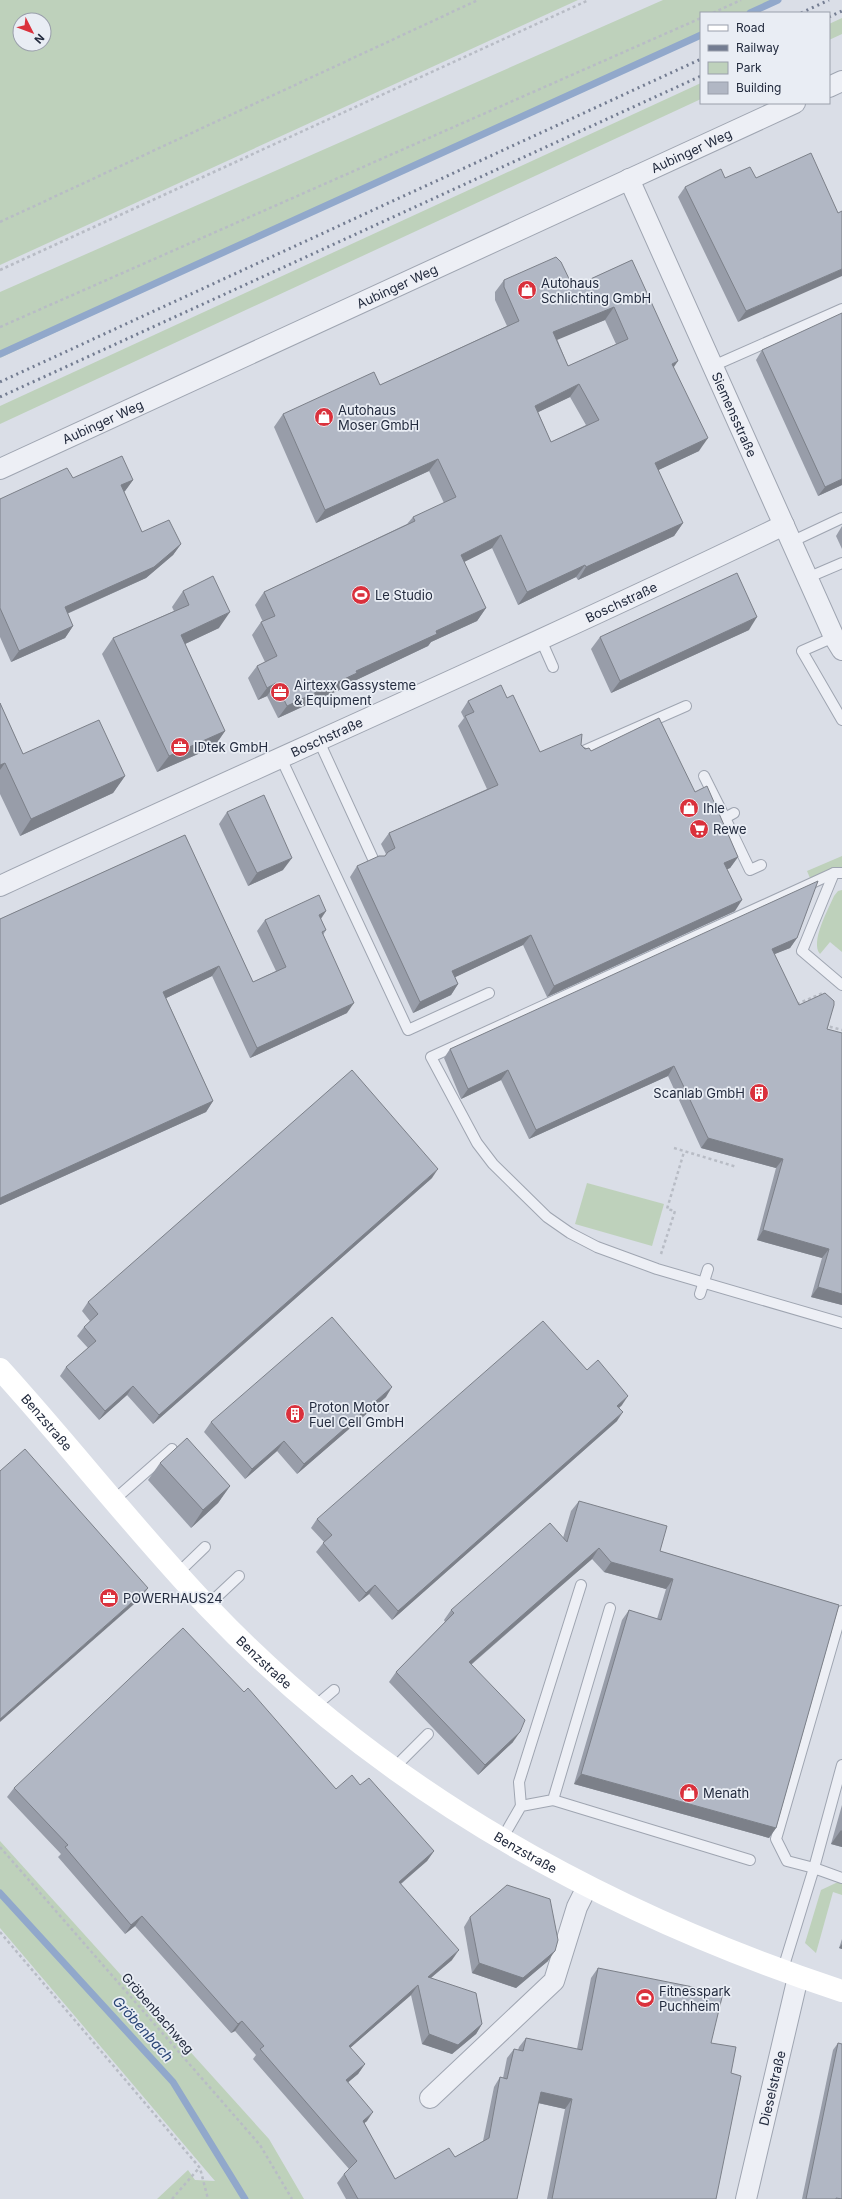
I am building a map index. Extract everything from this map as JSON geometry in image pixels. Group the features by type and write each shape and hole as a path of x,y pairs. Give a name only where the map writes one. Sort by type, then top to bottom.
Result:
{"street":[{"path":"830,87 842,81"},
{"name":"Aubinger Weg","path":"0,469 793,104"},
{"name":"Siemensstraße","path":"629,179 838,644"},
{"name":"Boschstraße","path":"0,886 280,756 318,739 359,727 410,705 540,640 787,533"},
{"name":"Benzstraße","path":"0,1369 207,1606 314,1707 393,1769 502,1839 587,1887 790,1974 842,1991"},
{"path":"430,2098 554,1981 578,1907 587,1887"},
{"name":"Dieselstraße","path":"746,2199 790,1974"}],"lane":[{"path":"713,366 842,309"},
{"path":"787,533 842,518"},
{"path":"808,578 842,563"},
{"path":"540,640 552,667"},
{"path":"838,644 802,651 842,720"},
{"path":"579,753 686,706"},
{"path":"318,739 374,861"},
{"path":"280,756 408,1030 489,993"},
{"path":"704,776 750,870 761,865"},
{"path":"725,818 734,814"},
{"path":"838,873 802,951 842,985"},
{"path":"838,873 431,1057 477,1143 493,1164 547,1217 583,1241 657,1269 842,1323"},
{"path":"700,1294 708,1269"},
{"path":"114,1500 172,1450"},
{"path":"178,1573 205,1547"},
{"path":"207,1606 239,1576"},
{"path":"502,1839 521,1806 519,1782 581,1585"},
{"path":"553,1800 610,1608"},
{"path":"842,1611 776,1839 786,1861 814,1868 842,1878"},
{"path":"314,1707 334,1690"},
{"path":"393,1769 428,1734"},
{"path":"790,1974 814,1868 842,1765"},
{"path":"521,1806 553,1800 750,1860"}],"path":[{"path":"0,222 478,0"},
{"path":"0,270 589,0"},
{"path":"715,12 741,0"},
{"path":"0,326 700,18"},
{"path":"797,1004 824,993 830,998 842,985"},
{"path":"830,1019 827,1026 842,1030"},
{"path":"674,1148 736,1167"},
{"path":"657,1269 675,1211 667,1209 684,1152"},
{"name":"Gröbenbachweg","path":"0,1847 260,2145 292,2199"},
{"path":"0,1932 200,2168 208,2199"},
{"path":"172,2199 200,2168"}],"green space":[{"path":"0,0 578,0 0,265"},
{"path":"663,0 772,0 746,12 700,12 700,33 0,358 0,292"},
{"path":"842,18 842,34 830,40 830,24"},
{"path":"700,83 700,99 0,424 0,406"},
{"path":"842,856 842,867 810,878 807,871"},
{"path":"842,890 842,952 830,942 820,954 817,949 818,934 834,896 838,891"},
{"path":"587,1183 664,1204 652,1246 575,1224"},
{"path":"0,1841 269,2139 304,2199 157,2199 188,2170 195,2180 215,2181 0,1928"},
{"path":"838,1882 842,1883 842,1895 833,1892 816,1953 805,1943 821,1890"}],"building":[{"path":"811,153 838,213 842,211 842,269 746,311 685,187 721,169 725,178 750,167 756,178"},
{"path":"556,257 561,262 573,287 632,260 678,361 672,364 708,438 655,463 683,523 586,567 585,565 527,592 501,535 461,555 486,608 436,631 437,634 356,671 357,673 287,706 276,683 267,688 257,666 277,656 261,622 275,616 264,592 415,521 413,517 456,497 438,459 325,510 283,414 374,372 380,385 519,321 504,287 504,280","holes":["614,307 628,339 568,366 553,332","579,384 599,420 551,442 535,406"]},
{"path":"842,313 842,479 825,487 762,350"},
{"path":"122,456 133,480 121,485 142,532 169,520 181,544 154,567 65,607 73,626 19,651 0,608 0,499 67,468 73,478"},
{"path":"737,573 757,617 620,681 600,637"},
{"path":"213,576 230,612 181,635 225,731 169,756 113,638 189,605 183,591"},
{"path":"501,685 507,698 513,695 540,752 582,734 581,745 585,749 589,748 591,751 659,718 695,792 707,786 738,857 724,863 742,900 554,986 531,935 452,971 458,984 420,1002 357,866 379,856 385,856 388,852 395,848 389,833 498,785 465,716 474,712 468,701"},
{"path":"0,703 23,754 99,720 125,776 31,819 5,763 0,765"},
{"path":"264,795 292,858 257,873 227,812"},
{"path":"185,835 253,982 286,967 265,920 319,895 326,911 319,915 326,930 322,932 354,1003 257,1048 219,966 163,992 213,1101 0,1198 0,919"},
{"name":"Scanlab GmbH","path":"818,881 797,938 772,949 799,1005 825,993 834,1001 827,1029 842,1033 842,1294 818,1287 829,1249 763,1230 783,1159 708,1138 674,1066 536,1130 508,1070 468,1089 450,1049"},
{"path":"352,1070 438,1169 159,1415 133,1386 105,1411 66,1367 96,1341 84,1327 98,1314 88,1302"},
{"name":"Proton Motor Fuel Cell GmbH","path":"332,1317 392,1387 304,1464 284,1441 252,1469 211,1422"},
{"path":"543,1321 587,1370 598,1360 628,1396 617,1406 623,1412 398,1611 375,1585 366,1593 323,1543 332,1535 317,1519"},
{"path":"187,1438 230,1486 203,1510 160,1463"},
{"path":"25,1449 148,1588 0,1719 0,1471"},
{"path":"579,1501 667,1526 660,1551 839,1605 776,1828 581,1774 629,1610 661,1620 673,1579 611,1562 599,1548 469,1662 525,1720 520,1732 485,1765 396,1672 454,1613 451,1610 550,1523 567,1542"},
{"path":"183,1628 244,1692 248,1688 336,1789 352,1775 360,1785 369,1778 434,1851 399,1882 459,1950 428,1977 476,1993 482,2024 458,2045 429,2034 418,1985 349,2046 365,2064 346,2080 373,2112 363,2121 395,2179 449,2148 455,2157 489,2138 500,2077 507,2079 514,2049 523,2051 526,2038 582,2050 598,1968 723,1993 711,2043 736,2047 731,2073 741,2076 716,2199 552,2199 572,2099 541,2092 517,2199 358,2199 344,2174 357,2161 260,2049 264,2046 242,2021 238,2024 142,1916 131,1925 65,1847 68,1845 14,1788"},
{"path":"507,1885 550,1899 558,1940 555,1951 523,1978 479,1963 470,1917"},
{"path":"838,2043 842,2044 842,2199 806,2199"}],"waterway":[{"path":"752,12 778,0"},
{"path":"0,354 700,35"},
{"name":"Gröbenbach","path":"0,1893 173,2082 245,2199"}],"railway":[{"path":"803,12 829,0"},
{"path":"830,17 842,11"},
{"path":"0,382 700,59"},
{"path":"0,397 700,76"}],"place":[{"name":"Autohaus Schlichting GmbH","path":"527,290"},
{"name":"Autohaus Moser GmbH","path":"324,417"},
{"name":"Le Studio","path":"361,595"},
{"name":"Airtexx Gassysteme & Equipment","path":"280,692"},
{"name":"IDtek GmbH","path":"180,747"},
{"name":"Ihle","path":"689,808"},
{"name":"Rewe","path":"699,829"},
{"name":"Scanlab GmbH","path":"759,1093"},
{"name":"Proton Motor Fuel Cell GmbH","path":"295,1414"},
{"name":"POWERHAUS24","path":"109,1598"},
{"name":"Menath","path":"689,1793"},
{"name":"Fitnesspark Puchheim","path":"645,1998"}]}
